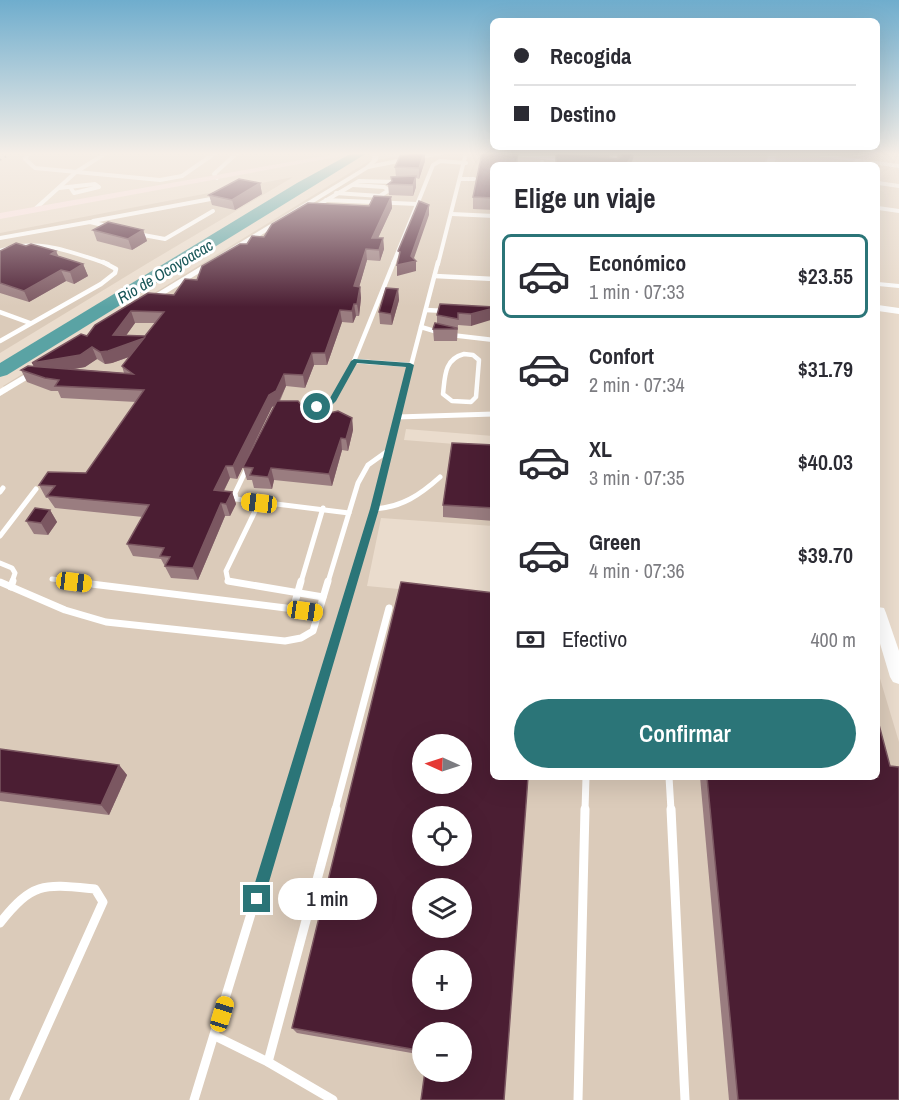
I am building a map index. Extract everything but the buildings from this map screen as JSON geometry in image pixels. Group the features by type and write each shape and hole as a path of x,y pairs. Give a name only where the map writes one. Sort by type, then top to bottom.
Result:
{"main road":[{"path":"0,216 66,204"}],"street":[{"path":"140,306 307,204"},
{"path":"880,208 898,211"},
{"path":"880,284 899,286"},
{"path":"880,308 899,311"},
{"path":"0,393 50,362"},
{"path":"882,640 899,676"}],"lane":[{"path":"34,210 40,204"},
{"path":"0,238 184,204"},
{"path":"306,212 319,204"},
{"path":"287,406 317,407 329,404 354,361 417,204"},
{"path":"194,1100 375,509 410,365 454,204"},
{"path":"134,233 165,239 213,212"},
{"path":"452,214 490,216"},
{"path":"205,273 296,218"},
{"path":"90,222 108,226"},
{"path":"0,251 21,243 38,243 112,265 116,269 115,273 101,284 0,341"},
{"path":"435,276 490,279"},
{"path":"426,310 447,311"},
{"path":"0,312 30,323"},
{"path":"421,327 470,338 490,340"},
{"path":"468,354 470,338"},
{"path":"468,354 478,360 477,397 471,402 452,401 443,394 448,362 458,355 468,354"},
{"path":"354,361 410,365"},
{"path":"397,417 490,414"},
{"path":"0,582 63,609 106,622 285,640 301,638 313,631 358,483 368,465 389,450"},
{"path":"250,463 235,496 239,500 324,508 349,513"},
{"path":"375,509 391,509 407,503 424,492 440,477"},
{"path":"0,536 36,489"},
{"path":"259,503 226,571 226,578 234,584 323,597"},
{"path":"293,609 324,508"},
{"path":"0,563 12,568 15,573 11,587"},
{"path":"52,579 318,612"},
{"path":"268,1062 389,608"},
{"path":"578,1100 586,780"},
{"path":"669,780 685,1100"},
{"path":"0,923 17,900 44,885 95,890 103,902 14,1100"},
{"path":"215,1036 268,1062 333,1100"}],"shaded area":[{"path":"150,204 247,204 0,353 0,233"},
{"path":"299,204 490,204 490,436 406,429 404,440 490,447 490,526 381,518 367,586 490,598 490,780 880,780 880,679 899,742 899,1100 0,1100 0,396 8,391 3,386"}],"waterway":[{"name":"Rio de Ocoyoacac","path":"0,371 272,204"}],"route":[{"path":"257,899 375,509 410,365 354,361 333,400 329,404 317,407"}]}
